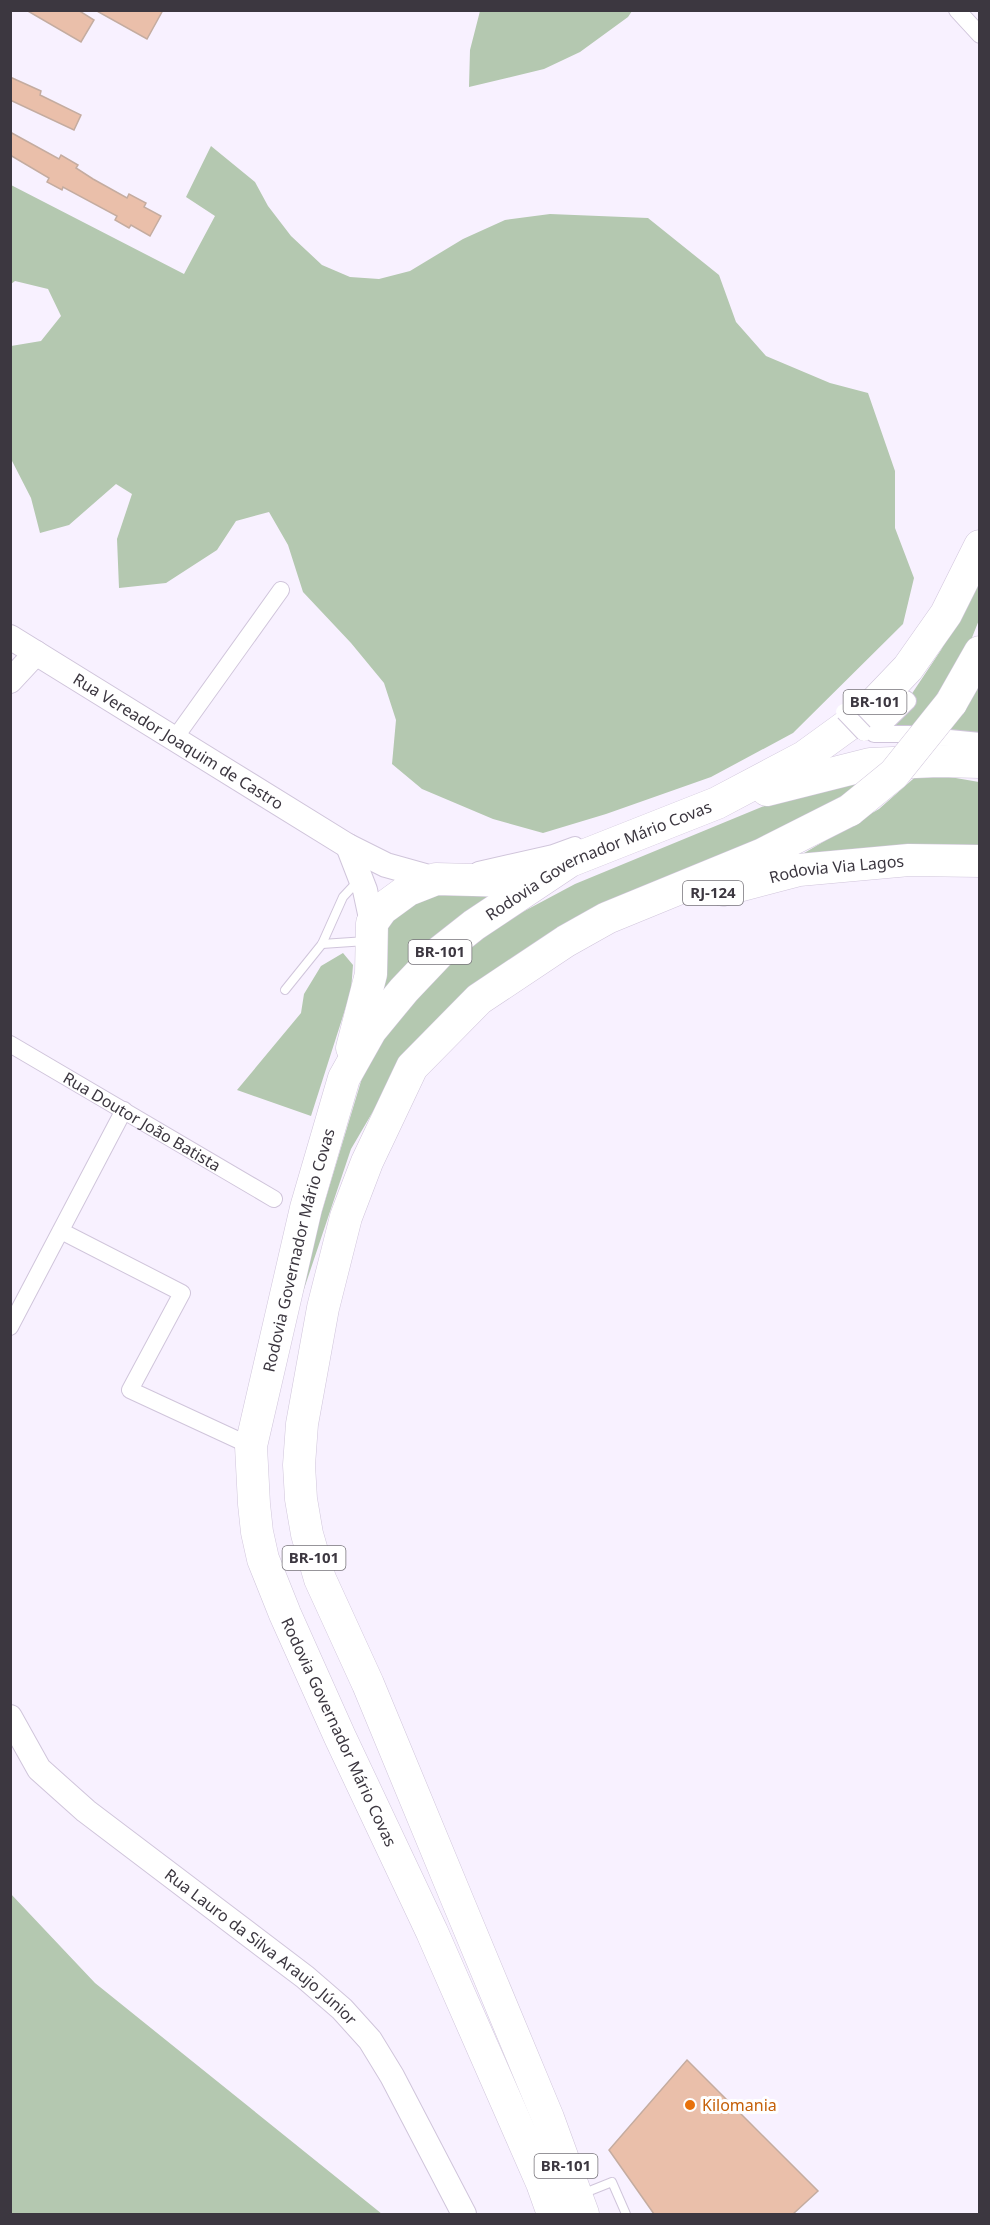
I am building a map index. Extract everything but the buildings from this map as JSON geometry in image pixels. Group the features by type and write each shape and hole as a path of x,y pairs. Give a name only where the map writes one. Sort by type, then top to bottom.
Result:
{"highway":[{"name":"Rodovia Governador Mário Covas","path":"554,2214 432,1932 340,1737 263,1559 254,1504 251,1446 306,1208 344,1078 371,1029 441,951 474,925 570,861 717,803 804,757 866,712 908,668 946,614 980,546"},
{"name":"BR-101","path":"593,2206 548,2118 368,1684 320,1579 307,1534 301,1498 299,1465 302,1424 323,1308 346,1217 367,1162 412,1067 478,999 566,941 607,918 762,854 850,810 894,774 951,703 980,652"},
{"path":"717,803 870,764 980,762"},
{"name":"Rodovia Via Lagos","path":"528,966 701,897 763,878 799,870 909,860 980,861"},
{"path":"344,1078 371,974 371,932 382,909 408,890 436,879 510,881 570,861"},
{"path":"340,1737 517,2159 536,2214"}],"main road":[{"name":"Rua Vereador Joaquim de Castro","path":"10,637 348,846 386,865 436,879"},
{"path":"10,681 36,653"},
{"path":"348,846 365,890 371,932"},
{"name":"Rua Lauro da Silva Araujo Júnior","path":"10,1717 39,1769 58,1788 305,1977 342,2009 370,2040 392,2076 464,2214"}],"street":[{"path":"957,10 980,35"},
{"path":"175,738 281,590"},
{"path":"436,879 553,853 687,806 806,744 844,712 864,733 906,699 908,701 874,734 908,734 980,741"},
{"name":"Rua Doutor João Batista","path":"10,1044 274,1199"},
{"path":"10,1327 123,1110"},
{"path":"61,1231 182,1293 130,1390 251,1446"}],"lane":[{"path":"285,990 322,944 343,897 360,879"},
{"path":"322,944 371,932"},
{"path":"593,2206 612,2182 626,2214"}],"green space":[{"path":"480,10 632,11 628,17 580,52 544,69 469,87 470,50"},
{"path":"211,146 255,182 268,206 291,236 322,265 350,277 379,279 410,271 463,239 505,220 550,214 648,218 719,275 736,322 766,356 830,383 868,393 895,471 895,528 914,578 903,624 793,733 711,777 606,814 543,833 493,819 422,789 392,764 396,720 384,683 351,643 303,592 288,545 269,512 236,521 217,550 166,583 119,588 117,539 132,494 116,484 69,525 40,533 31,498 11,459 11,346 41,341 61,316 48,289 15,281 11,284 11,185 184,274 215,216 186,197"},
{"path":"979,574 979,620 963,660 911,736 885,734 941,650"},
{"path":"979,679 979,753 941,742"},
{"path":"921,772 979,782 979,855 794,859 879,809"},
{"path":"844,782 859,785 785,832 568,932 402,1062 351,1149 302,1295 297,1294 365,1068 422,982 489,930 575,884 774,802"},
{"path":"440,889 503,897 372,1010 385,927 394,907"},
{"path":"343,953 353,965 351,991 311,1116 237,1090 301,1013 304,994 321,966"},
{"path":"10,1893 95,1983 382,2214 11,2214"}],"place":[{"name":"Kilomania","path":"690,2105"}]}
